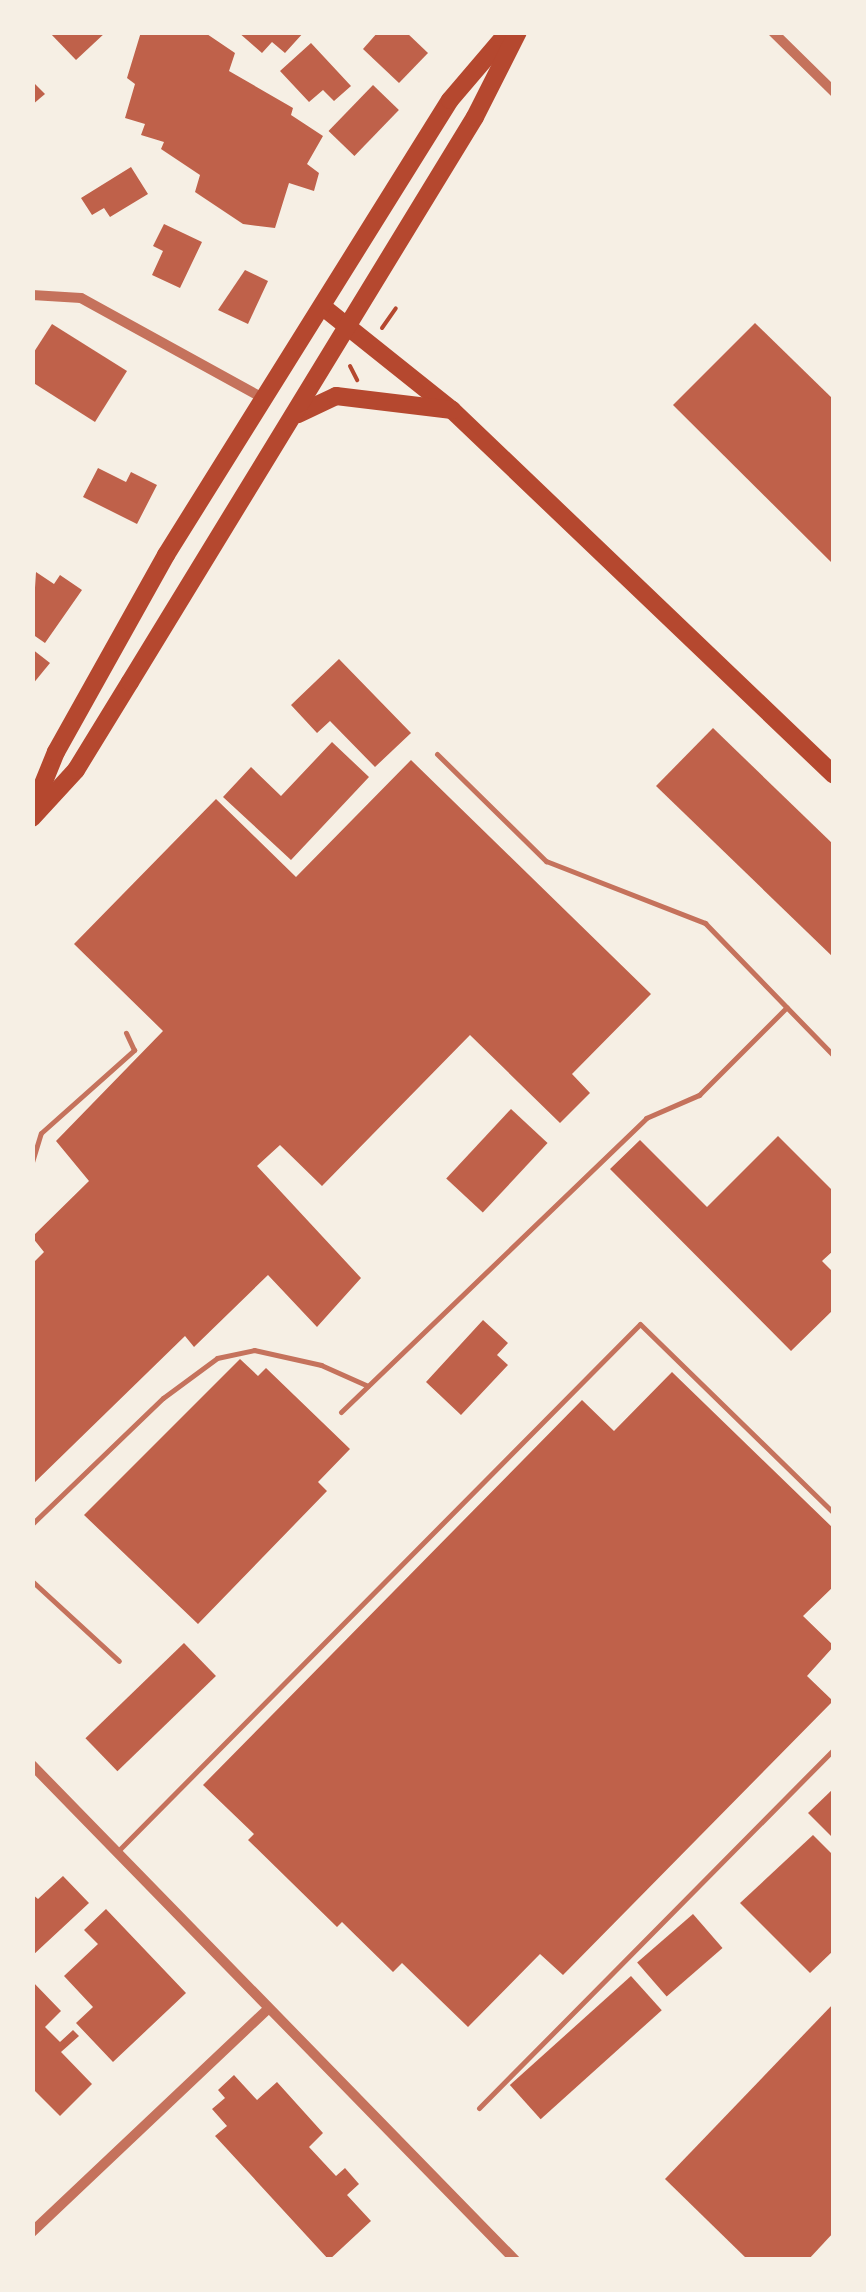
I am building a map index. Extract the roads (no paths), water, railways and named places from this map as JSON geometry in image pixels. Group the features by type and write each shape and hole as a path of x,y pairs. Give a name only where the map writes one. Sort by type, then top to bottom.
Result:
{"main road":[{"path":"32,810 56,752 166,555 450,100 508,32"},
{"path":"32,818 76,770 350,324 518,32"},
{"path":"323,307 350,324 452,410 834,775"},
{"path":"292,418 336,396 452,410"}],"street":[{"path":"773,32 834,92"},
{"path":"32,295 81,298 266,400"},
{"path":"32,1764 515,2260"},
{"path":"32,2232 268,2010"}],"lane":[{"path":"436,754 546,860 705,923 834,1056"},
{"path":"341,1412 646,1118 700,1095 787,1007"},
{"path":"32,1162 41,1133 134,1050 126,1033"},
{"path":"117,1852 640,1324 833,1512"},
{"path":"32,1524 163,1398 217,1358 254,1350 321,1365 368,1386"},
{"path":"32,1581 119,1661"},
{"path":"479,2108 834,1749"}]}
